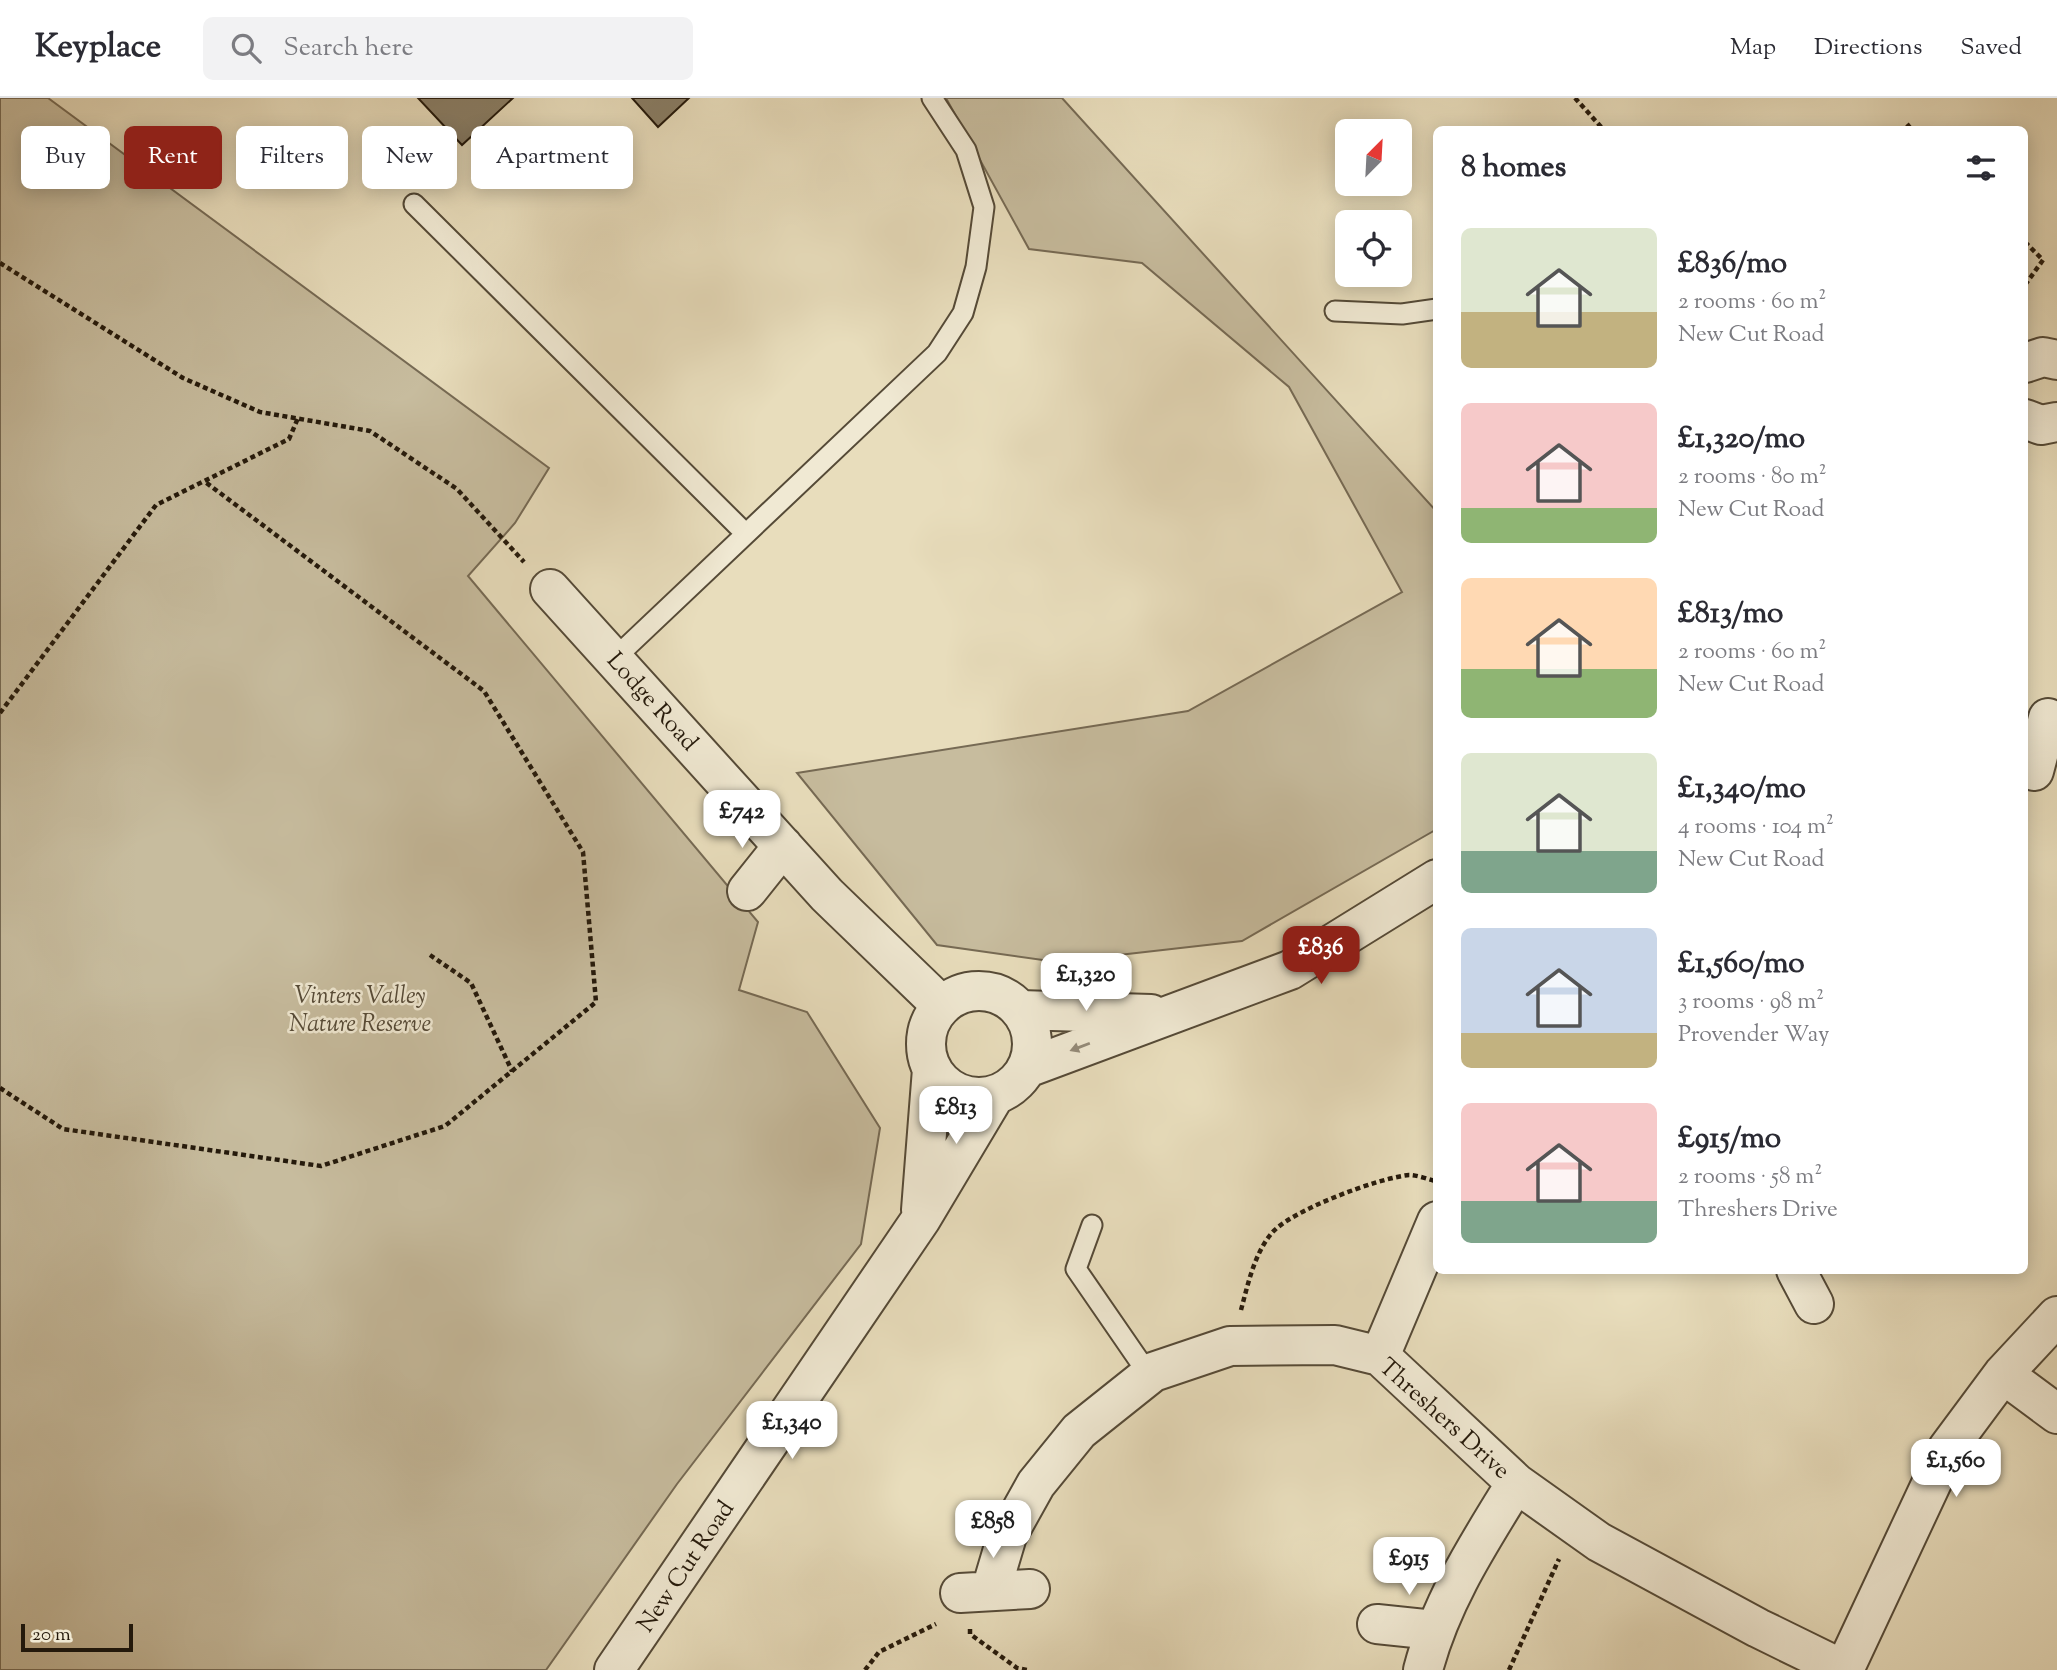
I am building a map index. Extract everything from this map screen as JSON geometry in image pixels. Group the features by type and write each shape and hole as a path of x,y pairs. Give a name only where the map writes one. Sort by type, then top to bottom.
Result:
{"street":[{"path":"2028,362 2043,357 2057,360"},
{"path":"2028,420 2041,425 2057,422"},
{"name":"Lodge Road","path":"550,590 615,658 827,895 942,1006"},
{"path":"2039,776 2048,718"},
{"path":"747,891 783,846"},
{"name":"New Cut Road","path":"614,1670 921,1219 995,1095 1013,1084 1027,1068 1290,970 1433,881"},
{"name":"New Cut Road","path":"942,1006 956,996 973,991 990,992 1007,998 1020,1010 1167,1014"},
{"path":"921,1219 932,1069 927,1053 927,1036 932,1020 942,1006"},
{"path":"1020,1010 1032,1038 1027,1068"},
{"path":"932,1069 944,1083 959,1093 977,1097 995,1095"},
{"path":"1380,1356 1433,1230"},
{"path":"1798,1274 1814,1304"},
{"path":"1844,1670 1948,1448 2003,1374 2057,1316"},
{"name":"Threshers Drive","path":"964,1607 1036,1484 1079,1431 1149,1375 1230,1346 1335,1345 1380,1356 1516,1483 1599,1542 1758,1628 1844,1670"},
{"path":"2003,1374 2057,1414"},
{"name":"Threshers Drive","path":"1423,1670 1434,1630 1460,1575 1516,1483"},
{"path":"964,1607 1030,1589"},
{"path":"1377,1623 1434,1630"}],"lane":[{"path":"615,658 937,353 963,313 976,267 984,207 966,150 932,98"},
{"path":"414,204 746,534"},
{"path":"1335,311 1402,314 1433,310"},
{"path":"1092,1225 1076,1269 1149,1375"}],"path":[{"path":"1575,98 1601,126"},
{"path":"2028,245 2043,260 2028,281"},
{"path":"0,263 183,377 260,412 370,431 457,489 550,590"},
{"path":"0,713 156,505 289,439 298,418"},
{"path":"0,1088 63,1129 321,1166 445,1126 596,1002 583,852 484,691 204,481"},
{"path":"430,955 471,983 512,1071"},
{"path":"1241,1346 1241,1309 1254,1263 1271,1233 1299,1212 1331,1198 1410,1175 1433,1181"},
{"path":"1509,1670 1575,1525"},
{"path":"964,1607 970,1634"},
{"path":"964,1607 970,1634 1017,1668 1027,1670"},
{"path":"865,1670 879,1652 964,1607"}],"green space":[{"name":"Vinters Valley Nature Reserve","path":"0,98 48,98 86,126 21,126 21,189 110,189 110,144 124,154 124,189 171,189 549,468 515,523 468,576 758,922 739,990 807,1012 880,1128 861,1244 677,1484 546,1670 0,1670"},
{"path":"946,98 1062,98 1433,508 1433,831 1242,941 1057,962 937,945 797,773 1188,711 1402,592 1289,387 1142,263 1029,249"}],"building":[{"path":"418,98 513,98 483,126 471,126 471,137 462,145 457,140 457,126 444,126"},
{"path":"632,98 689,98 658,127"}]}
